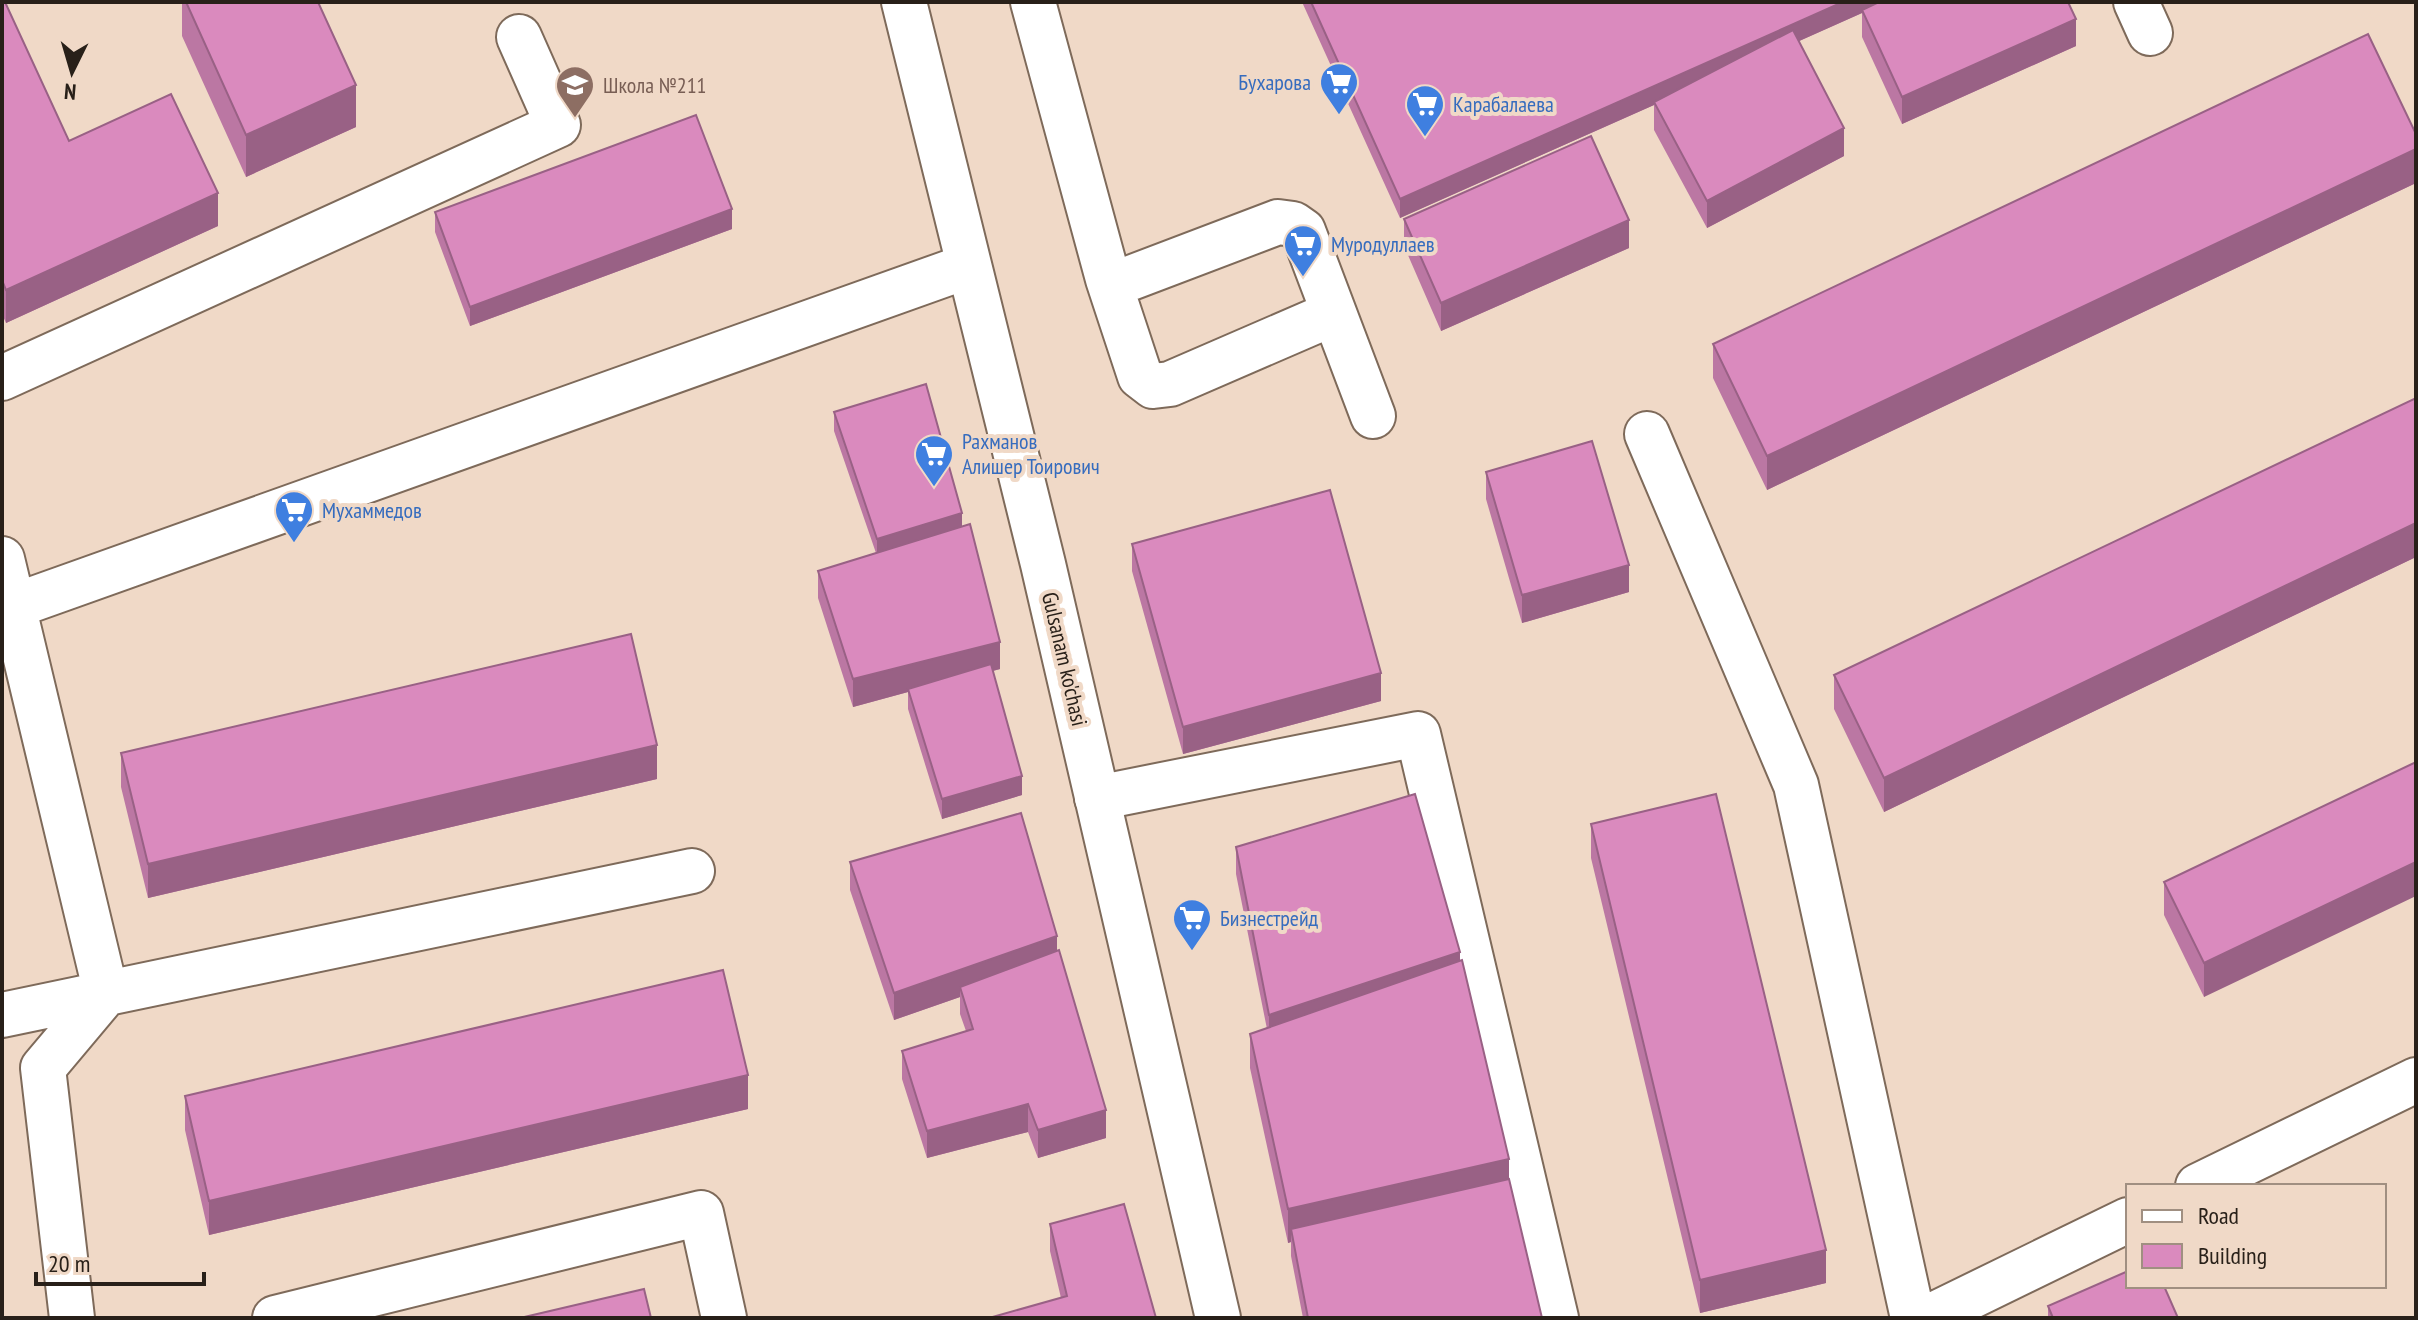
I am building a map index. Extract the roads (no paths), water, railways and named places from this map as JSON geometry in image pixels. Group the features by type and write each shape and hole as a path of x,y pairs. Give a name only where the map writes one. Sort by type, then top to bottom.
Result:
{"main road":[{"name":"Gulsanam ko'chasi","path":"904,2 1043,564 1218,1318"},
{"path":"1033,2 1108,279 1140,376 1153,386 1170,384 1334,313"},
{"path":"2,378 558,125 519,37"},
{"path":"1108,279 1128,279 1278,222 1293,224 1303,231 1373,416"},
{"path":"14,606 968,266"},
{"path":"1647,434 1796,785 1913,1318"},
{"path":"2,559 106,993"},
{"path":"1097,798 1418,734 1556,1318"},
{"path":"2,1015 692,871"},
{"path":"72,1318 43,1068 106,993"},
{"path":"2202,1184 2416,1080"},
{"path":"275,1318 701,1213 724,1318"},
{"path":"1927,1318 1986,1305 2126,1221"}],"place":[{"name":"Бухарова","path":"1339,116"},
{"name":"Школа №211","path":"575,119"},
{"name":"Карабалаева","path":"1425,138"},
{"name":"Муродуллаев","path":"1303,278"},
{"name":"Рахманов Алишер Тоирович","path":"934,488"},
{"name":"Мухаммедов","path":"294,544"},
{"name":"Бизнестрейд","path":"1192,952"}]}
